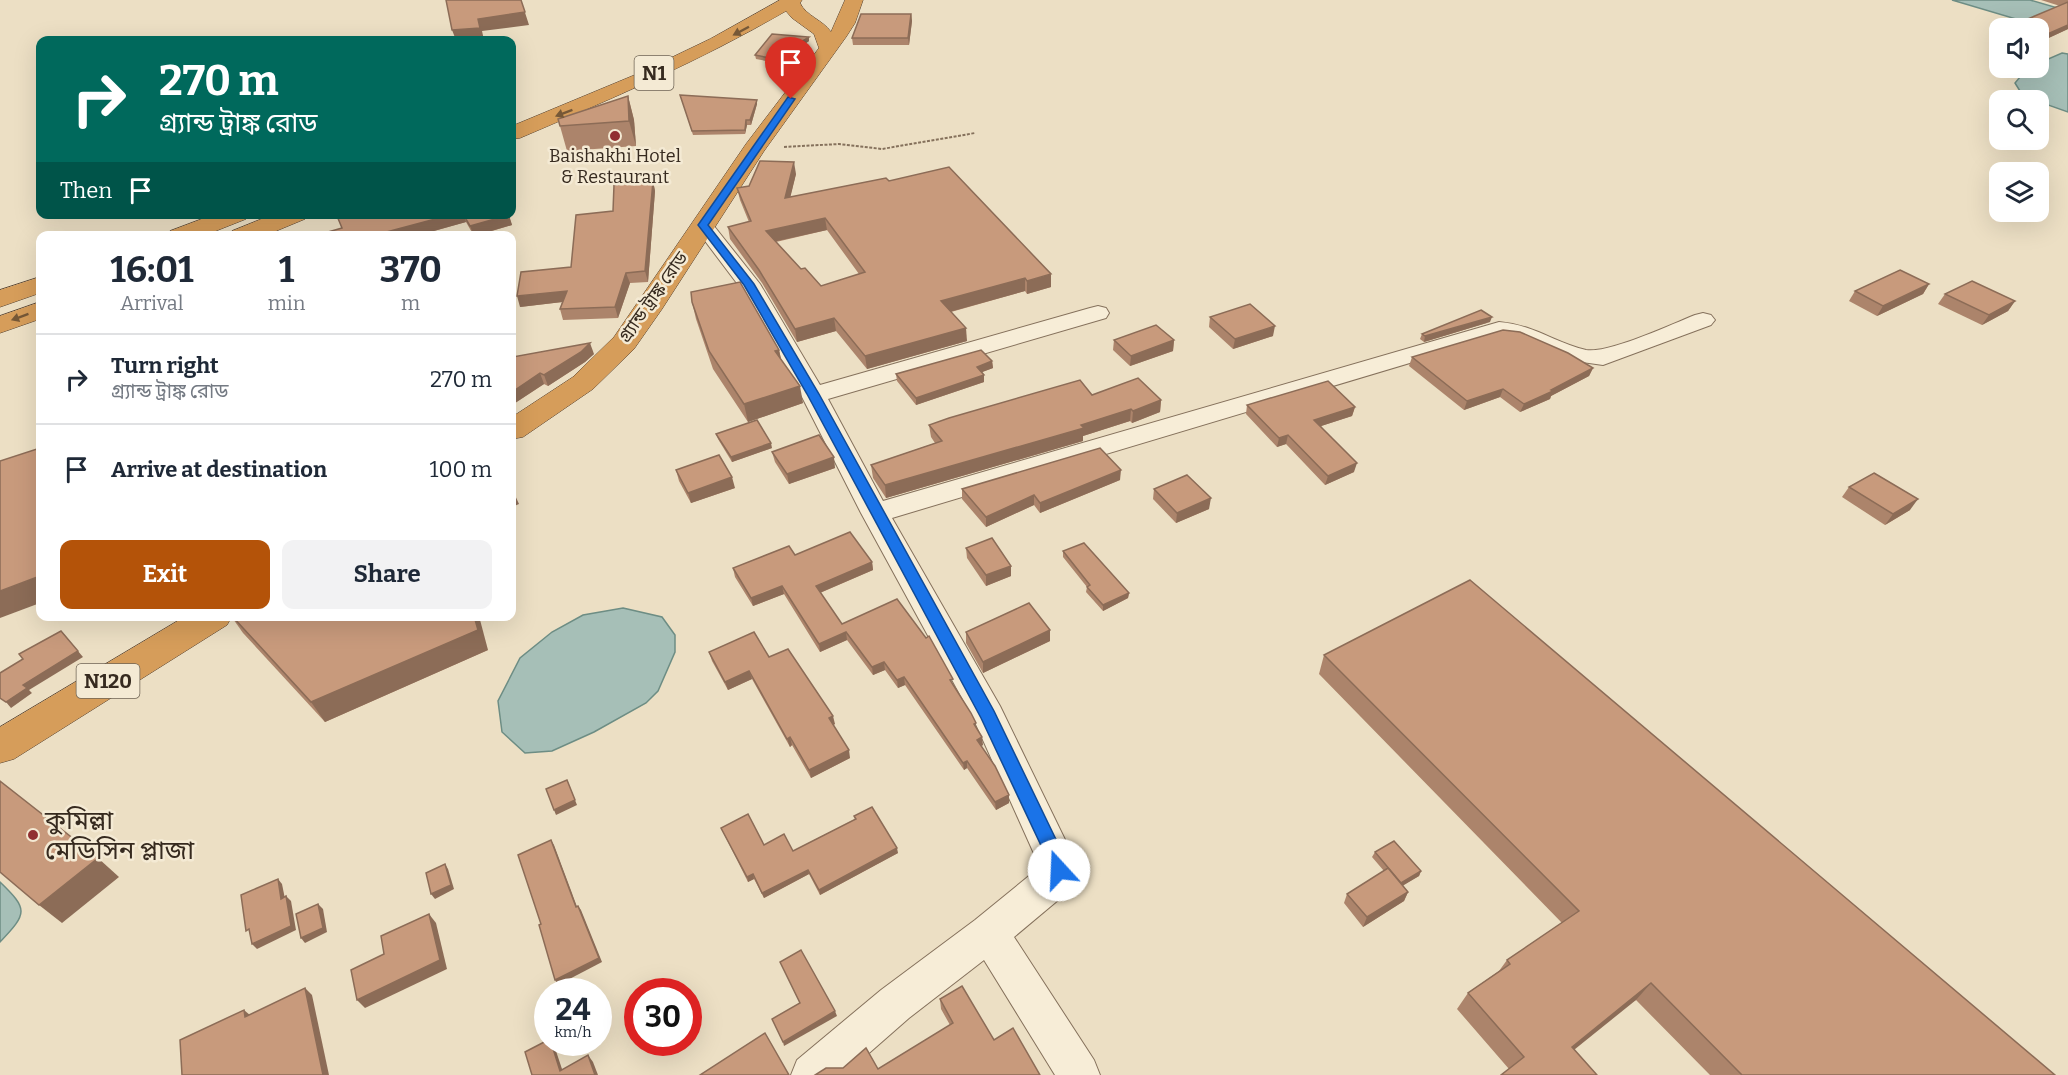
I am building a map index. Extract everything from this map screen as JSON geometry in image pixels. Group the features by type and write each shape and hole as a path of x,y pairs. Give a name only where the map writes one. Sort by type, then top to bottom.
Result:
{"highway":[{"name":"N1","path":"516,114 609,78 717,25 759,0"},
{"name":"N1","path":"516,131 644,78 717,43 791,0"},
{"path":"791,0 793,9 823,38 844,26 854,0"},
{"name":"গ্র্যান্ড ট্রাঙ্ক রোড","path":"516,427 583,383 624,343 649,309 754,149 823,38"},
{"path":"192,231 225,219"},
{"path":"254,231 284,219"},
{"path":"0,299 36,286"},
{"path":"0,325 36,312"},
{"name":"N120","path":"0,747 207,621"}],"street":[{"path":"703,225 749,284 813,394 875,513 988,716 1054,854 1059,870 1050,884 895,1004 812,1075"},
{"path":"813,394 1098,313"},
{"path":"875,513 1499,329 1514,328 1574,356 1589,359 1603,358 1703,320"},
{"path":"989,933 1079,1075"}],"path":[{"path":"754,149 838,144 882,148 975,133"}],"water":[{"path":"1952,0 2030,0 2068,11 2041,18 2013,18"},
{"path":"2062,53 2068,54 2068,112 2049,105 2049,90 2019,90 2015,83 2019,78 2049,78 2049,59"},
{"path":"623,608 662,617 675,635 675,652 658,691 646,703 594,732 552,751 525,753 502,732 498,701 520,658 552,632 583,615"},
{"path":"0,882 16,899 21,911 16,924 0,942"}],"building":[{"path":"446,0 521,0 525,12 478,19 480,28 452,30"},
{"path":"2068,2 2068,25 2049,33 2049,18 2030,18"},
{"path":"861,14 911,14 908,38 852,38"},
{"path":"772,34 809,37 775,59 755,55"},
{"path":"680,95 757,100 750,120 746,120 745,130 692,131"},
{"path":"628,96 629,121 560,126 558,119"},
{"path":"760,161 794,162 785,198 886,178 889,181 949,167 1051,274 1027,281 1025,278 941,301 966,328 865,356 834,318 795,329 759,270 728,227 751,221 737,188 749,186","holes":["825,218 865,272 821,286 805,268 801,269 766,231"]},
{"path":"653,181 645,271 626,273 615,307 560,309 567,291 517,296 521,272 571,267 576,215 613,211 614,185"},
{"path":"338,219 435,219 390,231 332,231 342,228"},
{"path":"466,219 495,219 470,226"},
{"path":"1900,270 1929,284 1883,306 1855,291"},
{"path":"1972,281 2015,301 1989,315 1945,294"},
{"path":"740,282 779,350 775,351 800,386 744,404 709,351 692,302 691,292"},
{"path":"1250,304 1275,326 1235,339 1210,317"},
{"path":"1481,310 1492,317 1425,336 1422,334"},
{"path":"1156,325 1174,340 1131,356 1114,340"},
{"path":"1503,330 1520,332 1568,353 1593,368 1551,390 1553,391 1524,404 1503,389 1467,401 1412,357"},
{"path":"590,343 581,352 544,375 540,373 516,389 516,356"},
{"path":"981,350 992,361 977,367 984,375 916,398 896,374"},
{"path":"1138,378 1161,400 1133,411 1131,409 1081,425 1084,428 885,485 871,465 942,441 929,425 949,418 1080,380 1092,395"},
{"path":"1328,381 1355,407 1314,420 1357,463 1328,476 1288,435 1279,438 1247,405"},
{"path":"757,420 771,443 731,457 716,434"},
{"path":"819,435 834,457 787,474 772,452"},
{"path":"1100,448 1121,470 1040,503 1034,495 986,517 962,489"},
{"path":"36,449 36,578 0,591 0,461"},
{"path":"719,455 732,477 688,493 676,470"},
{"path":"1874,473 1918,499 1893,514 1849,487"},
{"path":"1187,475 1211,498 1177,513 1154,489"},
{"path":"850,532 872,562 816,586 842,624 897,599 926,638 929,636 953,679 950,680 976,723 974,724 982,737 977,740 995,766 1009,795 995,802 967,761 963,763 904,677 897,680 884,662 872,667 846,632 819,644 782,586 751,598 733,568 789,546 795,555"},
{"path":"992,538 1011,566 986,575 966,548"},
{"path":"1084,543 1129,593 1103,605 1087,587 1090,585 1063,551"},
{"path":"1470,580 2055,1075 1742,1075 1651,983 1572,1047 1597,1075 1501,1075 1524,1057 1468,993 1510,964 1507,960 1579,911 1324,655"},
{"path":"1029,603 1050,630 983,662 966,632"},
{"path":"237,621 475,621 478,630 311,702"},
{"path":"61,631 78,651 23,685 27,688 6,702 0,698 0,673 23,659 19,654"},
{"path":"754,632 769,657 788,649 833,716 829,718 849,750 809,770 790,737 787,739 749,671 725,682 709,652"},
{"path":"567,780 575,800 554,810 546,789"},
{"name":"কুমিল্লা মেডিসিন প্লাজা","path":"0,781 98,858 39,905 0,872"},
{"path":"872,807 897,848 819,890 808,870 762,893 753,874 747,877 721,828 748,814 764,845 784,834 793,851 856,819 854,816"},
{"path":"551,840 576,907 578,906 599,958 559,978 554,978 539,925 541,924 518,855"},
{"path":"1394,841 1421,871 1401,883 1375,852"},
{"path":"445,864 451,885 431,894 426,873"},
{"path":"1388,868 1408,892 1367,917 1347,894"},
{"path":"278,879 281,899 286,896 291,926 252,944 249,929 246,931 241,895"},
{"path":"318,904 323,928 301,938 296,914"},
{"path":"429,914 440,960 357,1000 351,970 384,954 381,936"},
{"path":"801,950 835,1011 783,1042 772,1019 800,1003 780,962"},
{"path":"962,986 994,1040 1013,1028 1040,1075 815,1075 826,1068 843,1068 866,1048 878,1069 953,1023 940,999"},
{"path":"305,988 323,1075 182,1075 180,1040 244,1010 245,1017"},
{"path":"765,1033 789,1075 700,1075"},
{"path":"534,1047 534,1056 555,1056 560,1071 588,1056 595,1075 532,1075 525,1052"}],"place":[{"name":"Baishakhi Hotel & Restaurant","path":"615,136"},
{"name":"কুমিল্লা মেডিসিন প্লাজা","path":"33,835"}],"route":[{"path":"791,99 703,225 749,284 813,394 875,513 988,716 1054,854 1059,870"}]}
